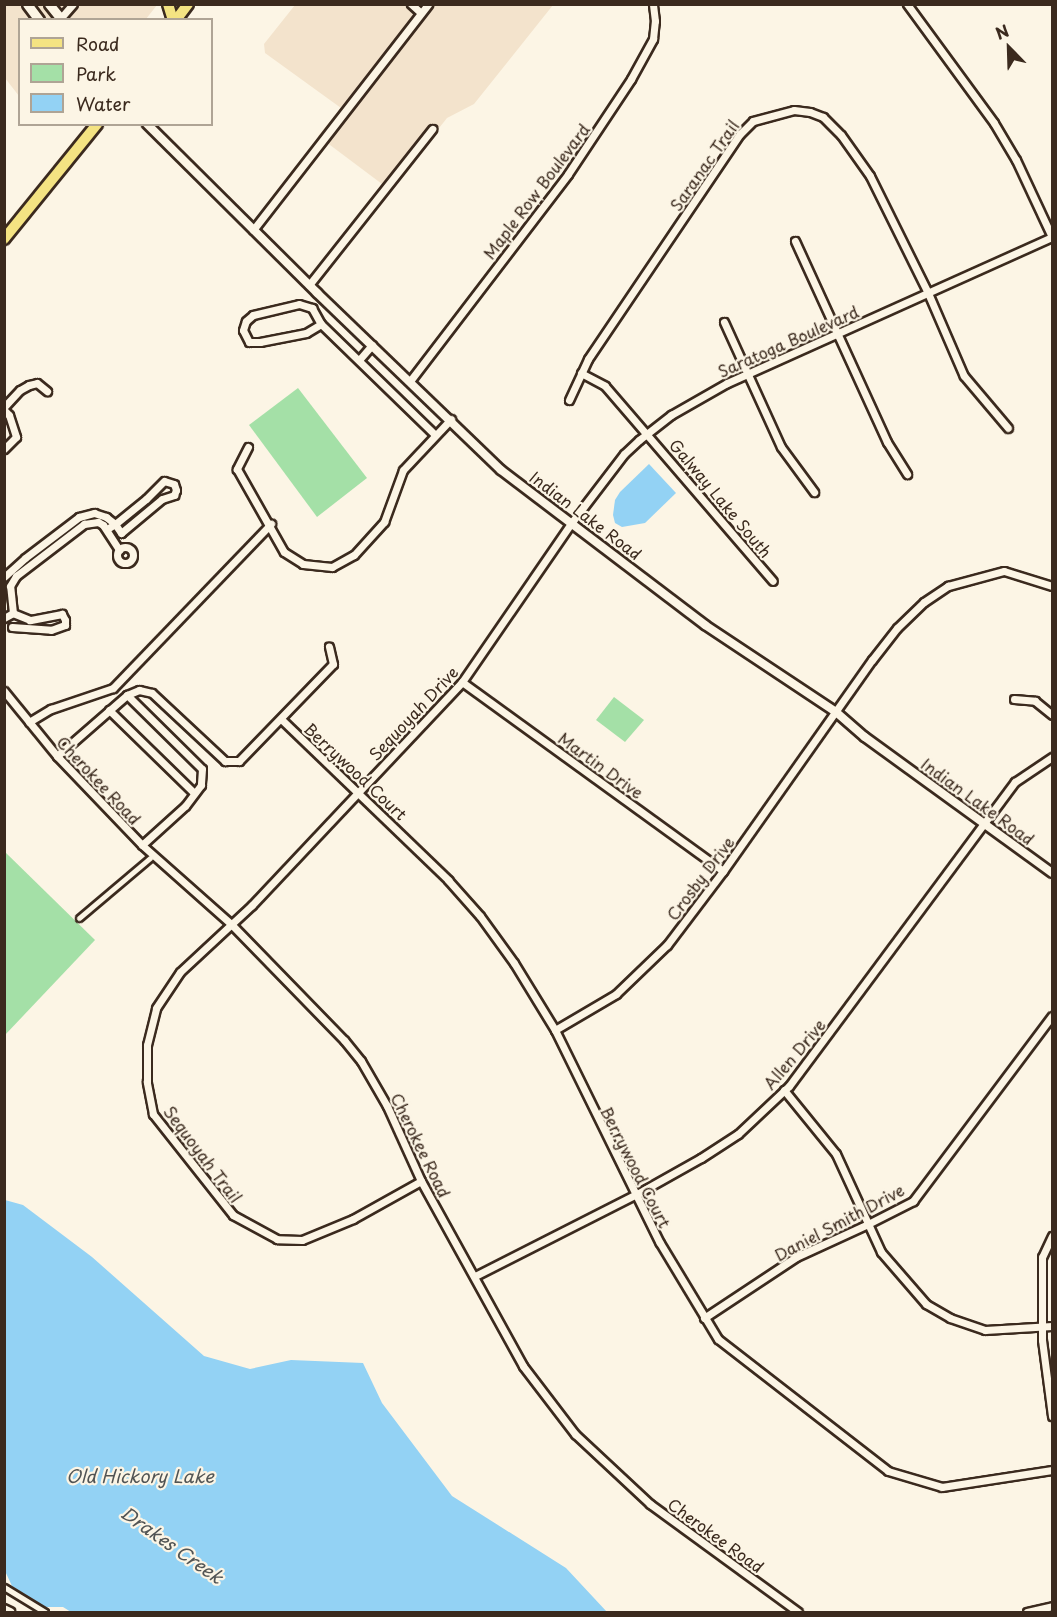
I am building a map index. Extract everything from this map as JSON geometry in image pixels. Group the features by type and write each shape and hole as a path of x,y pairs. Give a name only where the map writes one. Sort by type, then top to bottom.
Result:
{"main road":[{"path":"27,4 38,18"},
{"path":"49,4 60,18"},
{"path":"168,4 174,18"},
{"path":"177,18 188,4"},
{"path":"4,239 95,126"}],"street":[{"path":"62,18 73,4"},
{"path":"411,4 421,13"},
{"path":"253,230 428,4"},
{"name":"Maple Row Boulevard","path":"410,381 568,174 631,79 653,39 655,21 653,4"},
{"path":"907,4 994,123 1016,160 1053,237"},
{"name":"Saranac Trail","path":"569,400 588,359 740,134 753,121 780,112 810,112 823,117 840,135 882,197 928,293 964,376 1008,428"},
{"name":"Indian Lake Road","path":"149,126 309,285 450,418 501,470 705,625 836,712 865,737 1053,873"},
{"path":"309,285 432,129"},
{"name":"Saratoga Boulevard","path":"572,522 624,454 648,433 698,397 1053,237"},
{"path":"795,241 887,441 907,474"},
{"path":"321,324 306,333 260,342 249,342 243,330 246,321 253,315 299,304 312,308 321,324 435,435"},
{"path":"724,322 781,447 814,492"},
{"path":"359,360 372,345"},
{"name":"Galway Lake South","path":"581,373 605,386 648,433 773,581"},
{"path":"4,449 16,437 9,415 4,409 20,390 29,386 37,383 47,391"},
{"path":"248,447 237,469 271,524 284,552 303,564 332,567 345,562 384,522 403,470 450,418"},
{"path":"107,529 155,492 164,481 174,484 176,490 174,495 162,499 112,539"},
{"path":"12,627 51,630 65,625 66,620 62,614 56,613 38,620 22,618 13,613 10,586 34,561 84,524 98,522 123,548 121,533 106,517 94,513 79,517 28,555 5,576 14,580"},
{"name":"Sequoyah Drive","path":"252,905 462,682 572,522"},
{"path":"29,722 51,710 113,688 271,524"},
{"path":"60,530 66,537"},
{"path":"28,555 34,561"},
{"name":"Crosby Drive","path":"555,1030 616,994 667,945 723,871 897,628 948,585 1004,571 1053,586"},
{"path":"4,618 13,613"},
{"path":"4,631 22,618"},
{"path":"57,756 127,694 139,690 152,693 225,762 239,761 282,720 333,664 330,646"},
{"name":"Martin Drive","path":"462,682 723,871"},
{"name":"Cherokee Road","path":"4,691 57,756 142,845 232,925 344,1040 361,1061 387,1106 421,1181 523,1366 576,1434 650,1504 798,1612"},
{"path":"127,694 202,769 201,785 142,845"},
{"path":"1014,699 1035,701 1053,715"},
{"path":"109,710 194,793"},
{"name":"Berrywood Court","path":"282,720 411,842 480,916 514,963 555,1030 660,1243 718,1339 888,1471 942,1487 1053,1470"},
{"name":"Allen Drive","path":"475,1276 635,1195 738,1134 784,1090 835,1026 1016,782 1053,757"},
{"path":"79,918 150,858"},
{"name":"Sequoyah Trail","path":"252,905 180,972 156,1008 147,1045 147,1082 153,1114 233,1215 277,1239 302,1240 326,1232 421,1181"},
{"name":"Daniel Smith Drive","path":"705,1317 796,1257 913,1201 1053,1016"},
{"path":"784,1090 836,1154 881,1252 926,1304 950,1318 985,1330 1053,1326"},
{"path":"1053,1236 1042,1257 1042,1327 1053,1416"},
{"path":"4,1587 45,1612"},
{"path":"1028,1612 1053,1606"},
{"path":"4,1609 10,1612"}],"shaded area":[{"path":"4,5 157,5 147,18 18,18 18,95 5,78"},
{"path":"295,5 553,5 474,104 447,118 390,190 318,136 341,108 265,53 264,44"}],"green space":[{"path":"298,388 367,478 317,517 249,425"},
{"path":"614,697 644,720 625,742 596,720"},
{"path":"4,851 95,940 5,1035 4,1035"}],"water":[{"path":"649,464 676,493 645,523 622,527 615,523 613,515 615,500 620,492"},
{"name":"Old Hickory Lake","path":"5,1200 23,1205 92,1257 204,1356 250,1369 291,1360 363,1363 382,1403 452,1496 566,1568 607,1612 71,1612 63,1607 44,1607 12,1586 5,1571"}],"water label":[{"name":"Drakes Creek","path":"172,1545"}]}
